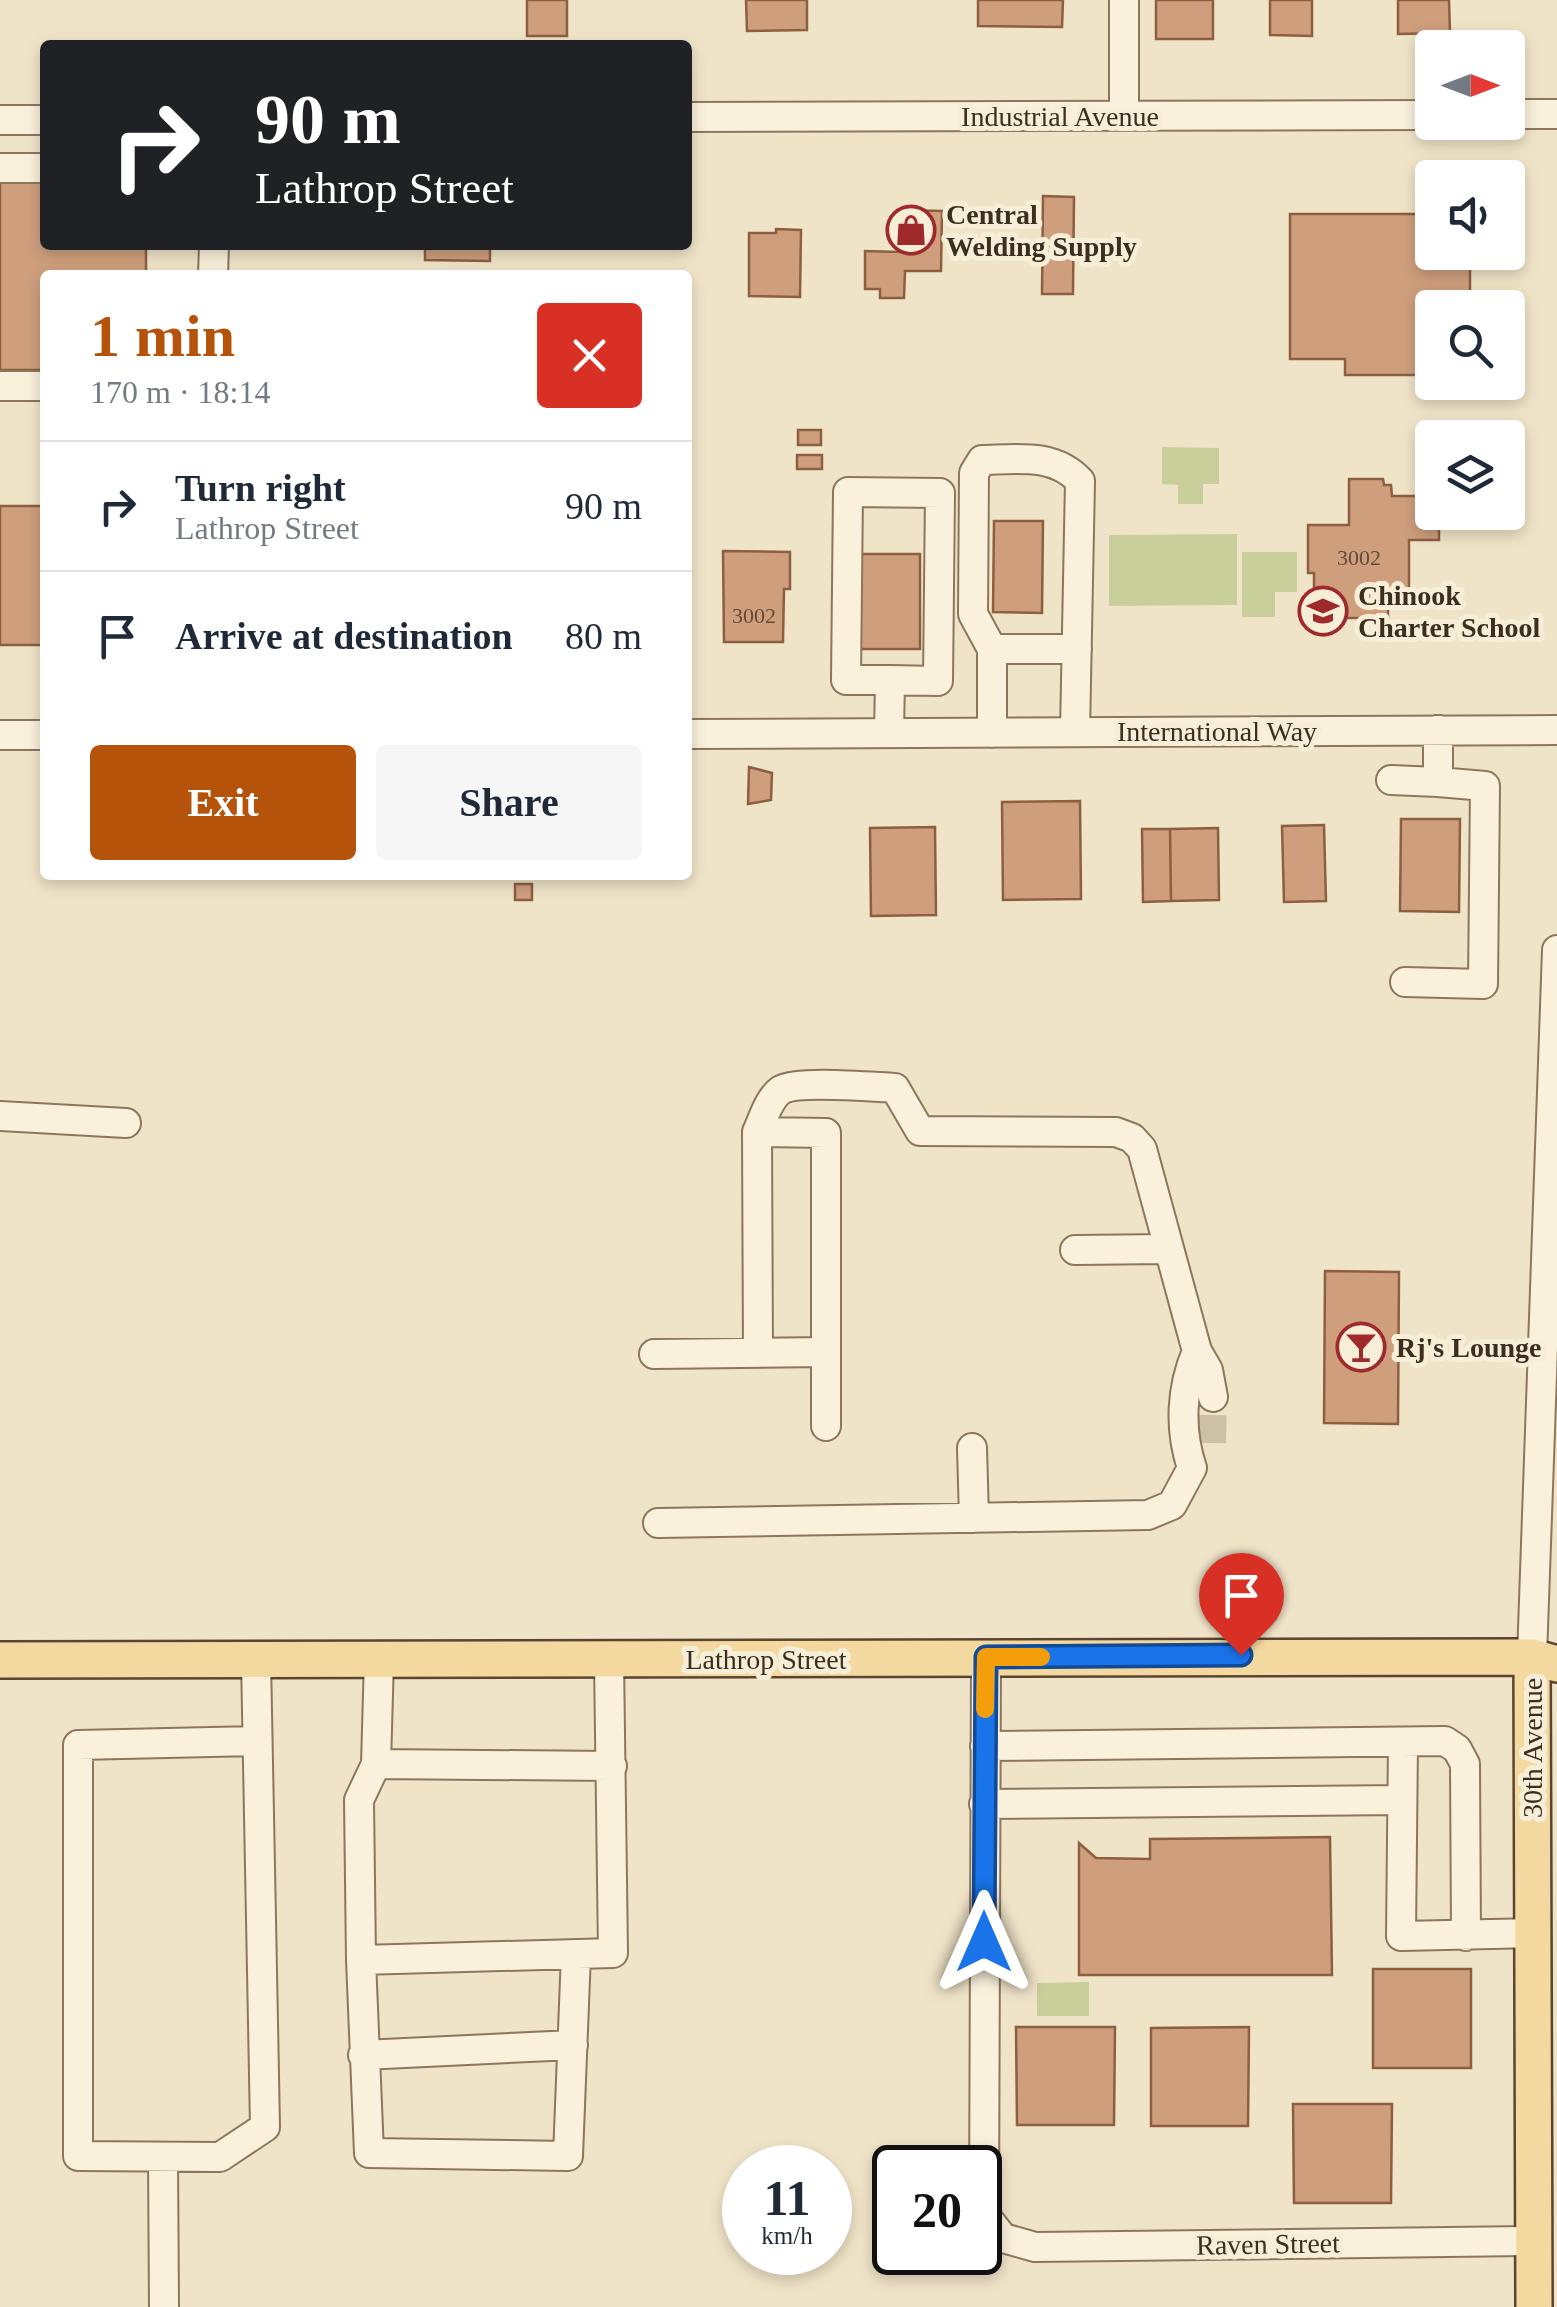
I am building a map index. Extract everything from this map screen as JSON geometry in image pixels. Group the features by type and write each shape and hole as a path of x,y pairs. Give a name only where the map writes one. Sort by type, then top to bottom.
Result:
{"main road":[{"name":"Lathrop Street","path":"0,1660 1549,1656"},
{"name":"30th Avenue","path":"1534,2307 1533,2240 1545,2030 1532,1933 1545,1780 1549,1656"}],"street":[{"path":"1124,0 1124,116"},
{"path":"1525,114 1557,114"},
{"name":"Industrial Avenue","path":"692,118 1415,115"},
{"path":"0,120 40,120"},
{"path":"0,168 40,168"},
{"path":"0,386 40,386"},
{"path":"992,733 992,649 973,614 974,473 982,460 1040,459 1067,467 1080,481 1076,732"},
{"path":"848,492 940,493 938,680 890,680 846,680 848,492"},
{"path":"992,649 1077,649"},
{"path":"883,734 890,680"},
{"path":"1438,730 1438,782"},
{"name":"International Way","path":"692,734 1557,730"},
{"path":"0,735 40,734"},
{"path":"1392,780 1485,786 1483,984 1405,982"},
{"name":"30th Avenue","path":"1549,1656 1557,950"},
{"path":"758,1353 756,1132 782,1090 895,1088 920,1131 1116,1132 1132,1138 1142,1149 1166,1249 1196,1351 1208,1370 1213,1397"},
{"path":"0,1116 126,1123"},
{"path":"756,1132 826,1133 826,1426"},
{"path":"1076,1250 1166,1249"},
{"path":"1192,1468 1184,1442 1185,1378 1196,1351"},
{"path":"654,1354 826,1352"},
{"path":"658,1523 1159,1513 1172,1505 1192,1468 1212,1443"},
{"path":"972,1448 974,1518"},
{"path":"986,1657 984,1804 1402,1800"},
{"path":"256,1659 265,2127 220,2157 78,2156 78,1744 256,1741"},
{"path":"379,1659 376,1764 359,1800 363,2055 369,2153 568,2156 576,1954"},
{"path":"361,1960 612,1953 609,1660"},
{"path":"984,1746 1445,1741 1458,1750 1465,1764 1466,1936"},
{"path":"1403,1742 1402,1936 1532,1933"},
{"path":"376,1764 612,1766"},
{"name":"Raven Street","path":"984,1804 984,2214 1003,2238 1036,2246 1533,2240"},
{"path":"363,2055 572,2045"},
{"path":"163,2159 164,2307"}],"green space":[{"path":"1162,447 1219,448 1219,484 1203,484 1203,504 1178,504 1178,485 1162,484"},
{"path":"1237,534 1237,605 1109,606 1109,535"},
{"path":"1242,552 1297,552 1297,592 1275,592 1275,617 1242,617"},
{"path":"1089,1982 1089,2016 1037,2016 1037,1983"}],"building":[{"path":"527,0 567,0 567,36 527,36"},
{"path":"746,0 807,0 807,30 747,31"},
{"path":"978,0 1063,0 1062,27 978,26"},
{"path":"1156,0 1213,0 1213,39 1156,39"},
{"path":"1270,0 1312,0 1312,36 1270,35"},
{"path":"1398,0 1449,0 1450,30 1398,34"},
{"path":"0,181 40,181 40,250 146,250 146,270 40,270 40,370 0,370"},
{"path":"1043,196 1074,197 1073,294 1042,294"},
{"path":"900,210 942,211 941,271 905,271 904,298 880,298 880,289 865,289 865,251 900,252"},
{"path":"1290,214 1415,214 1415,270 1470,270 1470,290 1415,290 1415,375 1345,375 1345,359 1290,359"},
{"path":"776,229 801,230 800,297 749,296 749,233 776,233"},
{"path":"425,250 490,250 490,261 425,260"},
{"path":"798,430 821,430 821,445 798,445"},
{"path":"797,455 822,455 822,469 797,469"},
{"name":"Chinook Charter School","path":"1349,479 1383,479 1384,485 1391,485 1392,496 1415,496 1415,530 1439,530 1439,540 1409,540 1409,595 1388,595 1388,618 1325,618 1324,599 1314,599 1314,573 1308,573 1308,525 1349,525"},
{"path":"0,506 40,506 40,645 0,645"},
{"path":"994,521 1043,521 1042,613 993,612"},
{"path":"723,551 790,552 790,589 784,589 783,642 724,642"},
{"path":"857,554 920,554 920,649 858,649"},
{"path":"749,767 772,773 771,800 748,804"},
{"path":"1080,801 1081,899 1003,900 1002,802"},
{"path":"1401,819 1460,819 1459,912 1400,911"},
{"path":"1324,825 1326,901 1284,902 1282,826"},
{"path":"935,827 936,915 871,916 870,828"},
{"path":"1218,828 1219,900 1171,901 1170,829"},
{"path":"1142,829 1170,829 1171,901 1143,902"},
{"path":"515,884 532,884 532,900 515,900"},
{"name":"Rj's Lounge","path":"1325,1271 1399,1272 1398,1424 1324,1423"},
{"path":"1330,1837 1332,1975 1079,1975 1079,1843 1096,1858 1150,1859 1150,1839"},
{"path":"1373,1969 1471,1969 1471,2068 1373,2068"},
{"path":"1016,2027 1115,2027 1114,2125 1017,2125"},
{"path":"1249,2027 1248,2126 1151,2126 1151,2028"},
{"path":"1293,2104 1392,2104 1391,2203 1294,2203"}],"tunnel":[{"path":"1212,1443 1213,1397"}],"slow traffic":[{"path":"985,1709 986,1657 1041,1657"}],"place":[{"name":"Central Welding Supply","path":"911,230"},
{"name":"Chinook Charter School","path":"1323,611"},
{"name":"Rj's Lounge","path":"1361,1347"}],"route":[{"path":"984,1942 986,1657 1241,1655"}]}
